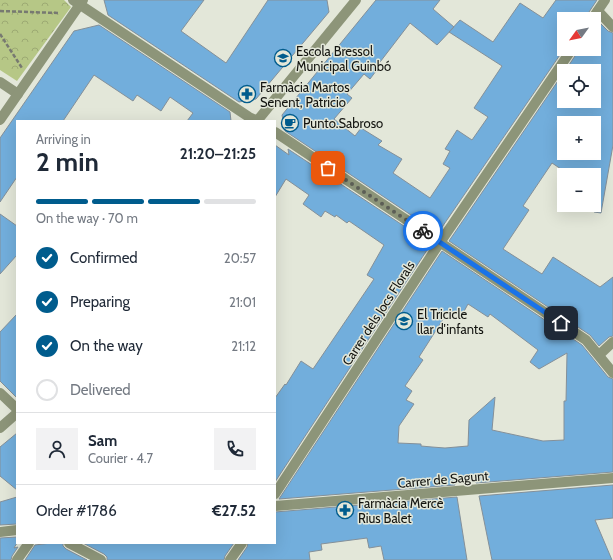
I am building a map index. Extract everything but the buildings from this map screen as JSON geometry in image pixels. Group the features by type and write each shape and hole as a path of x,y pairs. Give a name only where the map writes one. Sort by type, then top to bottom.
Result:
{"street":[{"path":"597,12 605,0"},
{"path":"0,120 72,16 79,2 255,120"},
{"path":"258,120 351,2"},
{"path":"601,19 613,27"},
{"name":"Carrer dels Jocs Florals","path":"276,492 441,242 567,56"},
{"path":"0,82 18,94"},
{"path":"276,133 586,340 613,372"},
{"path":"599,355 613,342"},
{"path":"0,393 16,408"},
{"path":"0,428 16,413"},
{"name":"Carrer de Sagunt","path":"276,506 613,478"},
{"path":"0,532 16,530"},
{"path":"17,560 28,544"},
{"path":"71,544 101,560"},
{"path":"230,560 241,544"}],"path":[{"path":"0,10 66,14 72,16"},
{"path":"0,34 29,78"}],"green space":[{"path":"0,0 64,0 71,7 17,81 0,70"}],"way so far":[{"path":"328,168 423,231"}],"place":[{"name":"Escola Bressol Municipal Guinbó","path":"283,58"},
{"name":"Farmàcia Martos Senent, Patricio","path":"247,94"},
{"name":"Punto.Sabroso","path":"290,123"},
{"name":"El Tricicle llar d'infants","path":"404,321"},
{"name":"Farmàcia Mercè Rius Balet","path":"345,510"}],"route":[{"path":"423,231 561,323"}]}
